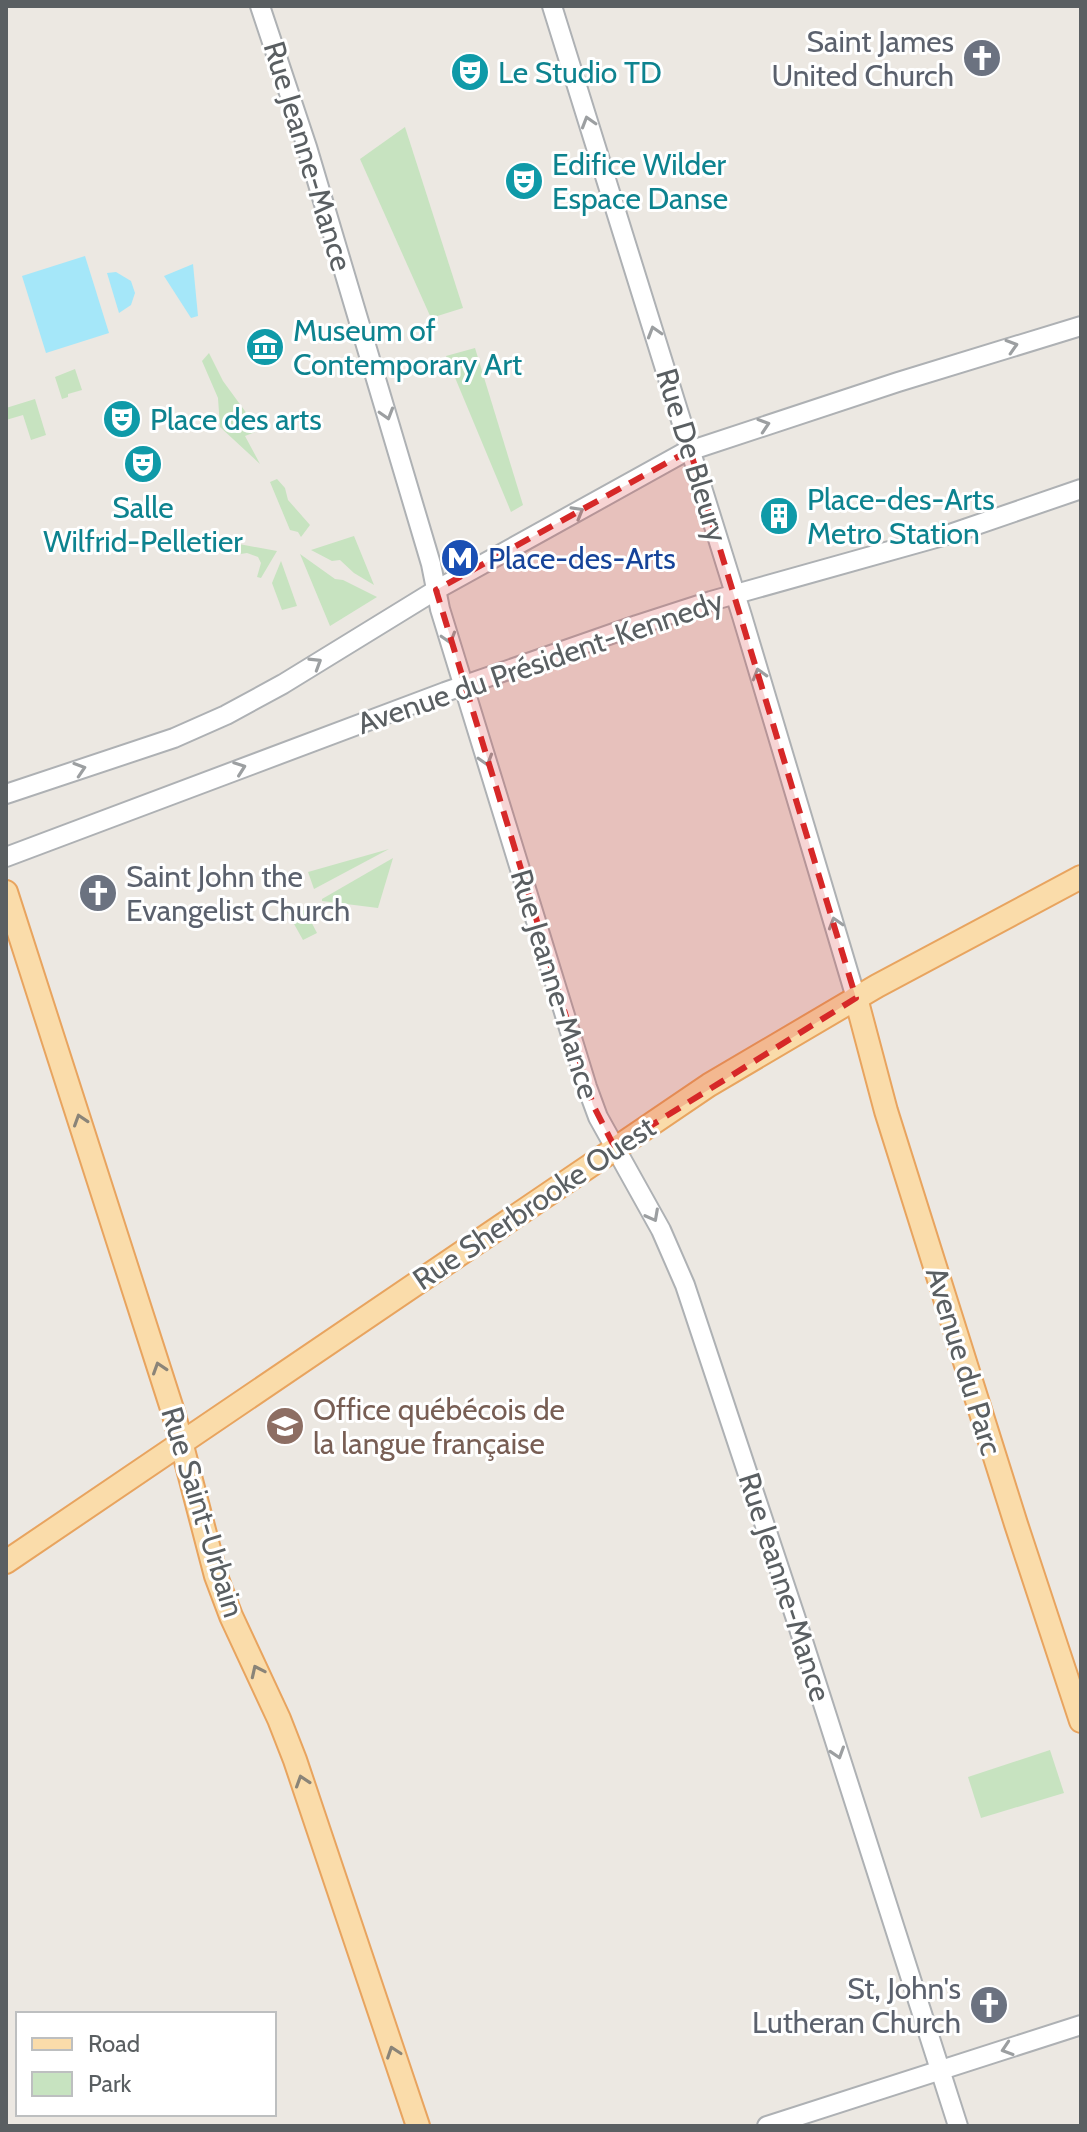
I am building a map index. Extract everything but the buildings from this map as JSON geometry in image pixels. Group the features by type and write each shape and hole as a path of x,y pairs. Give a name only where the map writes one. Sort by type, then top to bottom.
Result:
{"main road":[{"name":"Rue Sherbrooke Ouest","path":"6,1562 719,1078 856,998 1081,877"},
{"name":"Rue Saint-Urbain","path":"6,892 174,1415 219,1584 295,1760 418,2126"},
{"name":"Avenue du Parc","path":"856,998 886,1111 1081,1721"}],"street":[{"name":"Rue Jeanne-Mance","path":"260,6 357,313 463,685 587,1087 598,1117 664,1237 685,1285 958,2126"},
{"name":"Rue De Bleury","path":"555,7 856,998"},
{"path":"6,794 174,738 226,715 283,684 436,590 690,450 1081,326"},
{"name":"Avenue du Président-Kennedy","path":"6,857 463,685 736,595 950,534 1081,489"},
{"path":"767,2126 1081,2025"}],"highlighted area":[{"path":"690,450 856,998 615,1148 593,1105 436,590"}],"green space":[{"path":"405,127 463,308 431,318 360,159"},
{"path":"475,348 523,505 511,512 446,356"},
{"path":"209,353 223,381 250,418 255,432 245,436 260,464 220,427 218,398 202,361"},
{"path":"75,369 82,390 62,399 55,377"},
{"path":"35,399 46,435 31,440 23,415 6,420 6,408"},
{"path":"277,479 285,488 288,500 310,525 301,537 298,532 290,530 270,482"},
{"path":"354,536 374,585 340,560 332,561 311,550"},
{"path":"239,544 277,551 261,578 257,577 261,563 258,557 247,553 234,555"},
{"path":"300,554 335,579 377,597 330,626"},
{"path":"281,561 297,606 282,610 272,583"},
{"path":"389,849 314,889 308,872"},
{"path":"393,858 378,908 322,901 322,899"},
{"path":"285,908 305,910 317,933 303,940"},
{"path":"1050,1750 1064,1793 981,1818 968,1777"}],"water":[{"path":"85,256 109,333 46,353 22,276"},
{"path":"193,264 198,316 191,318 164,276"},
{"path":"116,272 131,281 135,293 131,305 119,313 107,273"}],"place":[{"name":"Saint James United Church","path":"982,58"},
{"name":"Le Studio TD","path":"470,72"},
{"name":"Edifice Wilder Espace Danse","path":"524,181"},
{"name":"Museum of Contemporary Art","path":"265,347"},
{"name":"Place des arts","path":"122,419"},
{"name":"Salle Wilfrid-Pelletier","path":"143,464"},
{"name":"Place-des-Arts Metro Station","path":"779,516"},
{"name":"Place-des-Arts","path":"460,558"},
{"name":"Saint John the Evangelist Church","path":"98,893"},
{"name":"Office québécois de la langue française","path":"285,1426"},
{"name":"St, John's Lutheran Church","path":"989,2005"}]}
